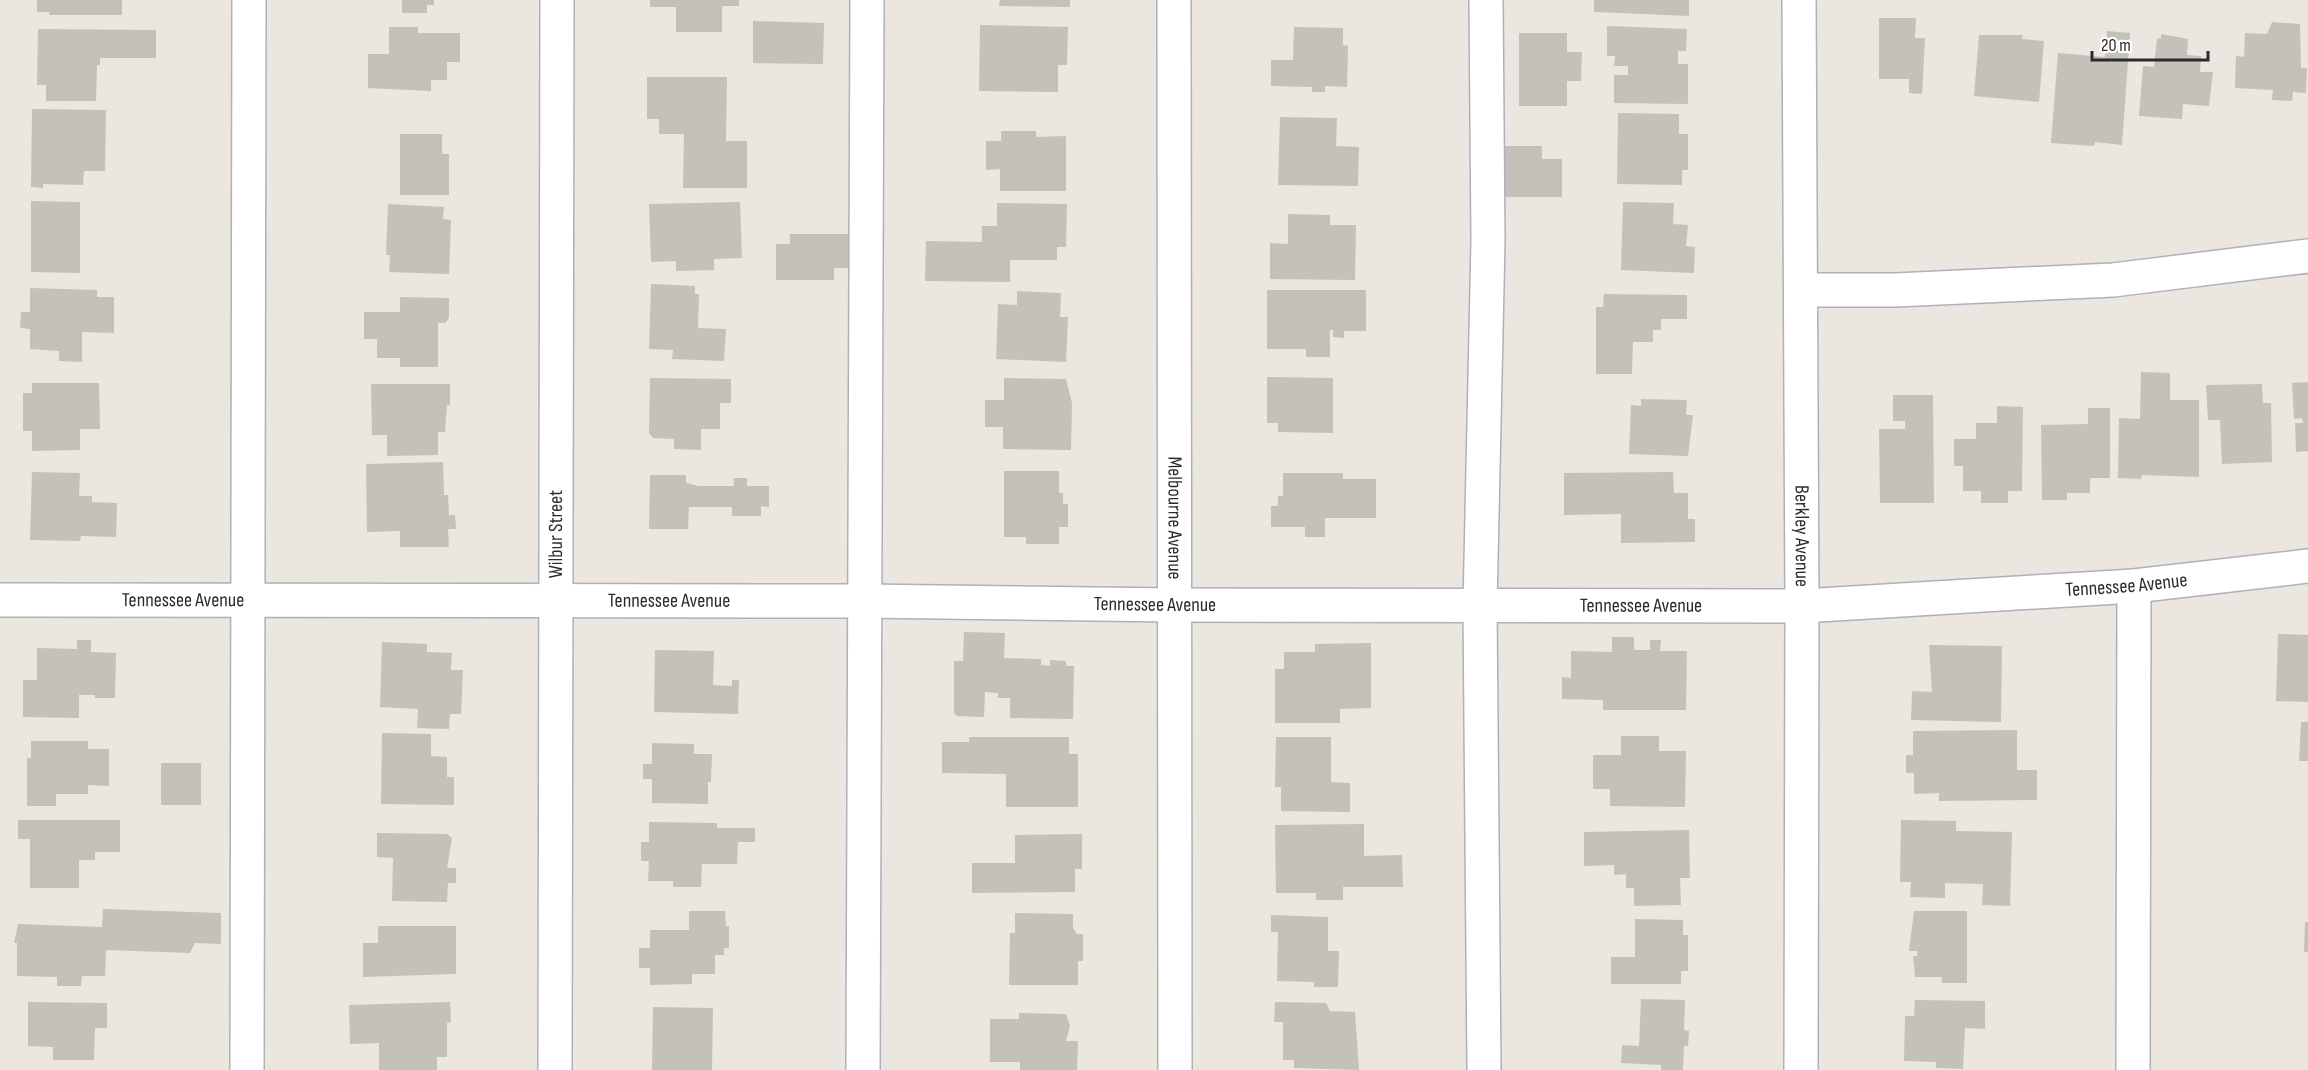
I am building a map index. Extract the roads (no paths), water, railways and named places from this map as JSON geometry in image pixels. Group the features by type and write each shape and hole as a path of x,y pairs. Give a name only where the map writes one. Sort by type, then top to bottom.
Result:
{"street":[{"path":"247,1070 249,0"},
{"name":"Wilbur Street","path":"555,1070 557,0"},
{"path":"863,1070 867,0"},
{"name":"Melbourne Avenue","path":"1174,0 1174,1070"},
{"path":"1484,1070 1480,606 1488,241 1486,0"},
{"name":"Berkley Avenue","path":"1799,0 1802,606 1801,1070"},
{"path":"1801,290 1895,290 2113,280 2308,256"},
{"name":"Tennessee Avenue","path":"0,600 864,601 1174,605 1802,606 2134,586 2308,566"},
{"path":"2133,1070 2134,586"}]}
